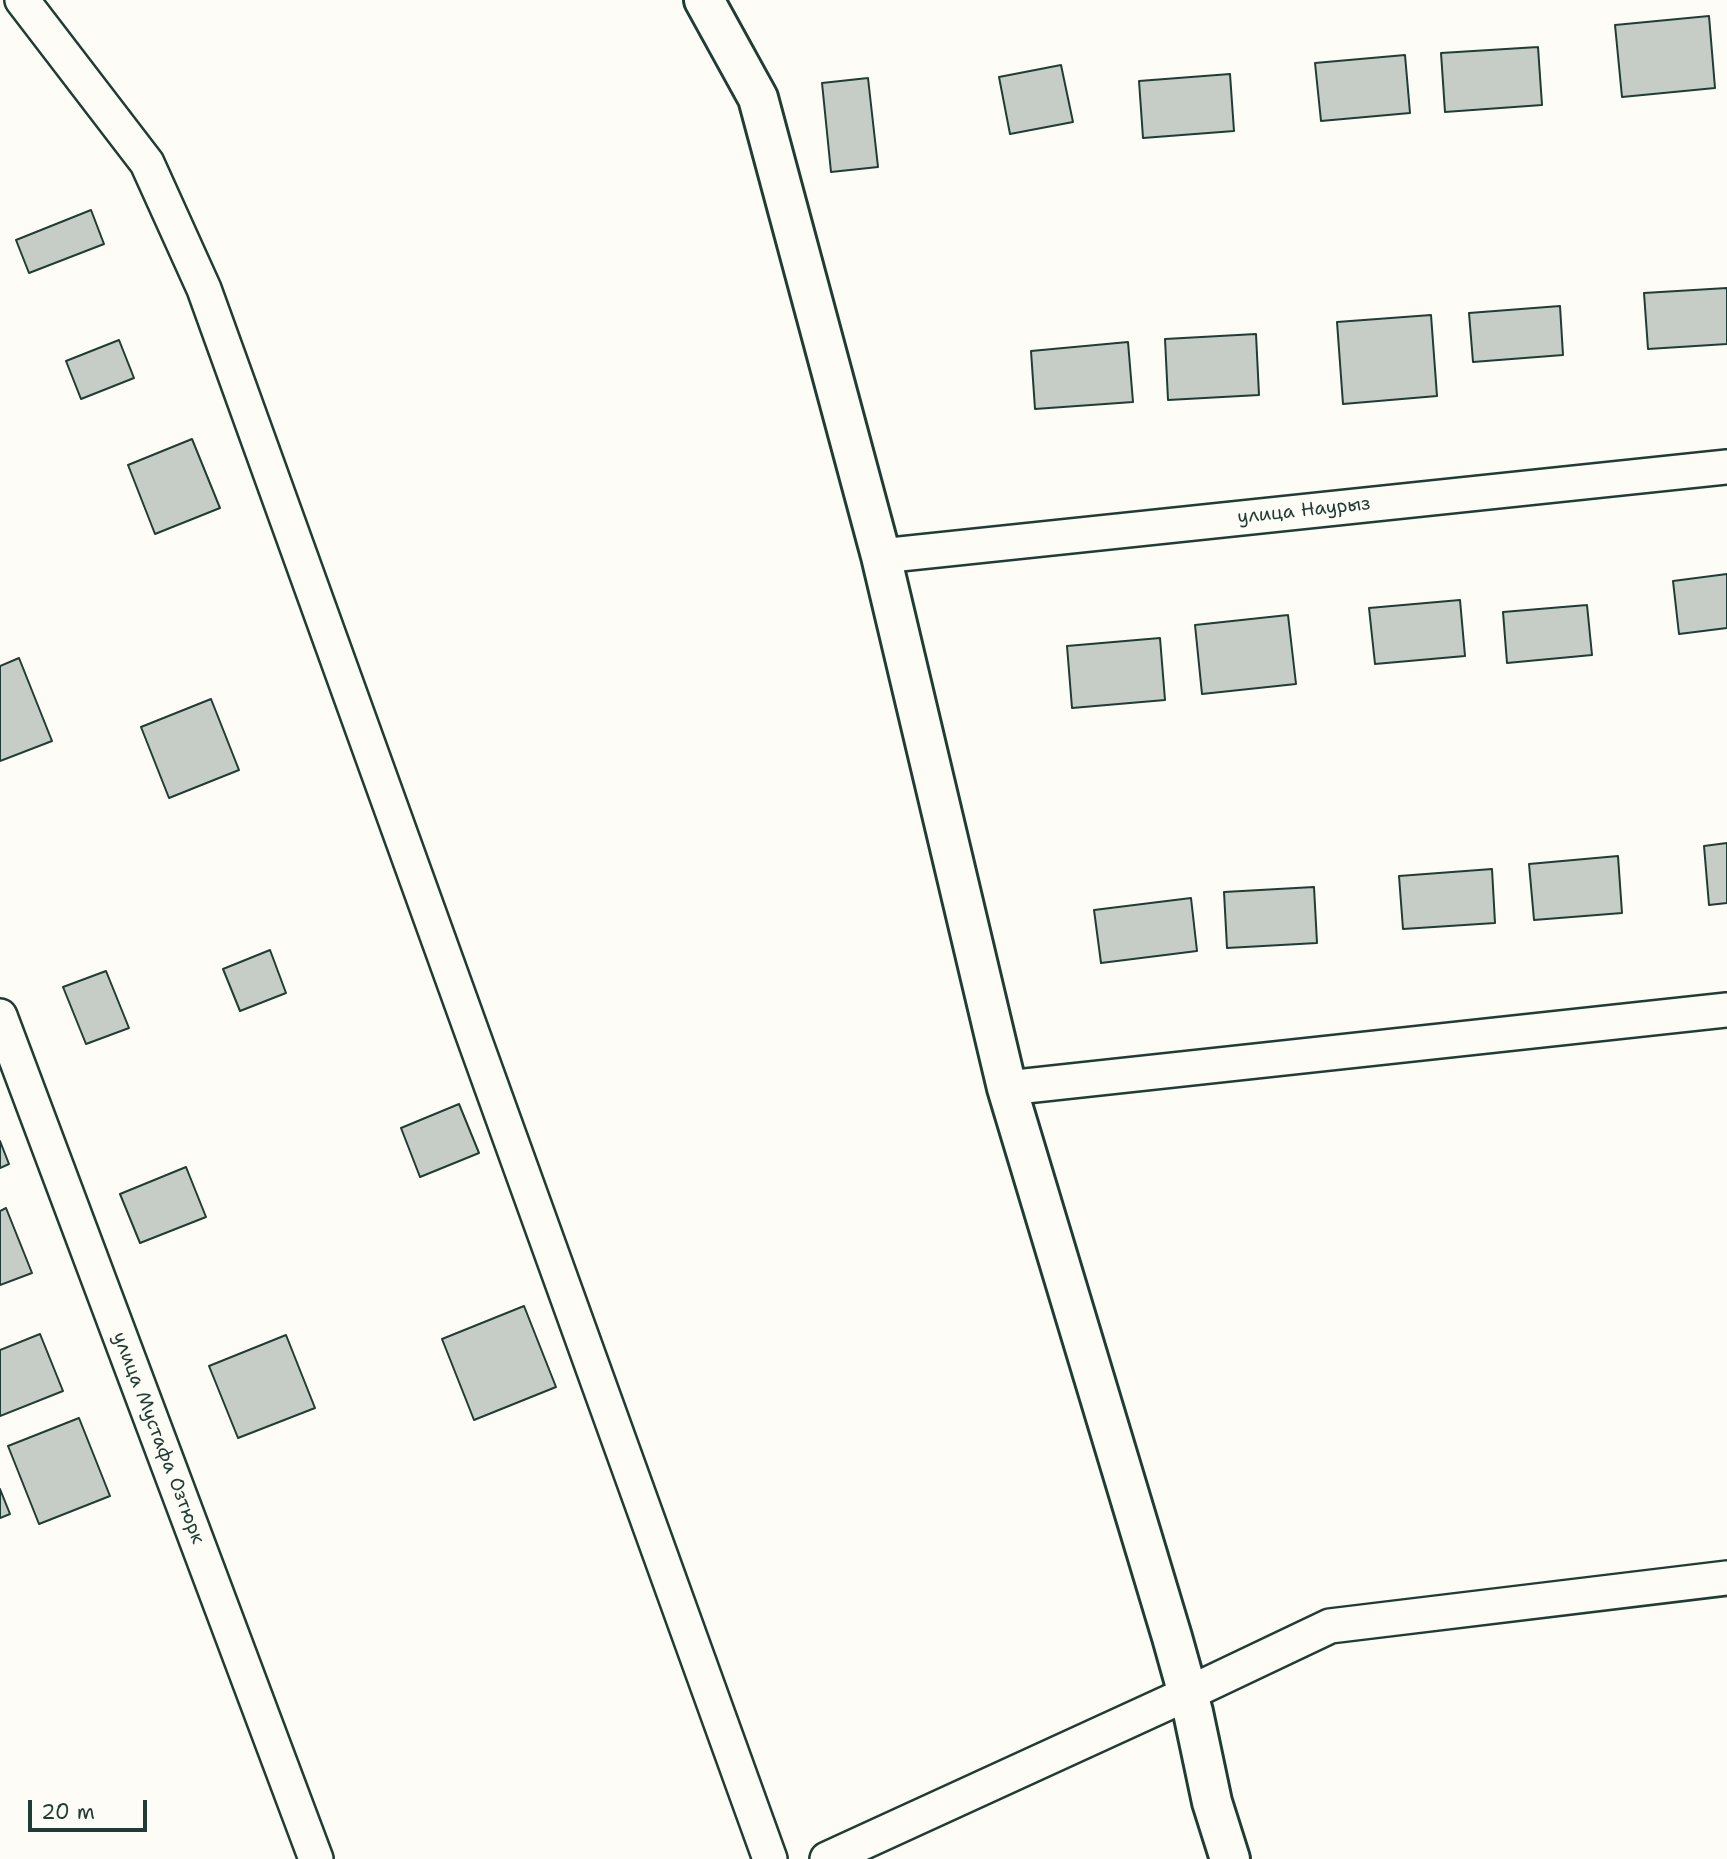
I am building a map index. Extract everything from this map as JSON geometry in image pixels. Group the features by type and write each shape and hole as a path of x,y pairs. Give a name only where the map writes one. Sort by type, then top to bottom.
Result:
{"street":[{"path":"22,0 147,163 204,289 770,1859"},
{"path":"704,0 758,97 881,556 1007,1088 1172,1637 1188,1694 1212,1802 1230,1859"},
{"name":"улица Наурыз","path":"881,556 1727,467"},
{"path":"1007,1088 1727,1010"},
{"name":"улица Мустафа Озтюрк","path":"0,1016 316,1859"},
{"path":"827,1859 1330,1626 1727,1578"}],"building":[{"path":"1709,16 1715,88 1622,97 1615,25"},
{"path":"1538,47 1542,105 1445,112 1441,53"},
{"path":"1405,55 1410,113 1321,121 1315,63"},
{"path":"1061,65 1073,122 1010,134 999,77"},
{"path":"1230,74 1234,131 1143,138 1139,81"},
{"path":"868,78 878,167 831,172 822,83"},
{"path":"91,210 104,244 29,273 16,240"},
{"path":"1727,288 1727,344 1648,349 1644,293"},
{"path":"1560,306 1563,355 1473,362 1469,313"},
{"path":"1431,315 1437,396 1343,404 1337,322"},
{"path":"1256,334 1259,395 1168,400 1165,339"},
{"path":"119,340 134,378 81,399 66,361"},
{"path":"1128,342 1133,402 1035,409 1031,351"},
{"path":"192,439 220,508 155,534 128,465"},
{"path":"1727,574 1727,628 1679,634 1673,581"},
{"path":"1460,600 1465,656 1375,664 1369,608"},
{"path":"1587,605 1592,655 1507,663 1503,612"},
{"path":"1288,615 1296,684 1202,694 1195,625"},
{"path":"1160,638 1165,700 1072,708 1067,646"},
{"path":"19,658 52,741 0,761 0,666"},
{"path":"211,699 239,770 169,798 141,727"},
{"path":"1727,843 1727,903 1709,905 1704,846"},
{"path":"1618,856 1622,913 1534,920 1529,864"},
{"path":"1492,869 1495,923 1403,929 1399,876"},
{"path":"1314,887 1317,943 1227,948 1224,892"},
{"path":"1191,898 1197,951 1101,963 1094,910"},
{"path":"270,950 286,993 240,1011 223,969"},
{"path":"106,971 129,1028 86,1044 63,987"},
{"path":"459,1104 479,1153 420,1177 401,1128"},
{"path":"0,1141 9,1164 0,1168"},
{"path":"186,1167 206,1217 140,1243 120,1194"},
{"path":"6,1208 32,1273 0,1285 0,1211"},
{"path":"524,1306 556,1387 474,1420 442,1339"},
{"path":"40,1334 63,1391 0,1416 0,1350"},
{"path":"286,1335 315,1408 238,1438 209,1366"},
{"path":"79,1418 110,1496 39,1524 8,1446"},
{"path":"0,1489 10,1514 0,1518"}]}
